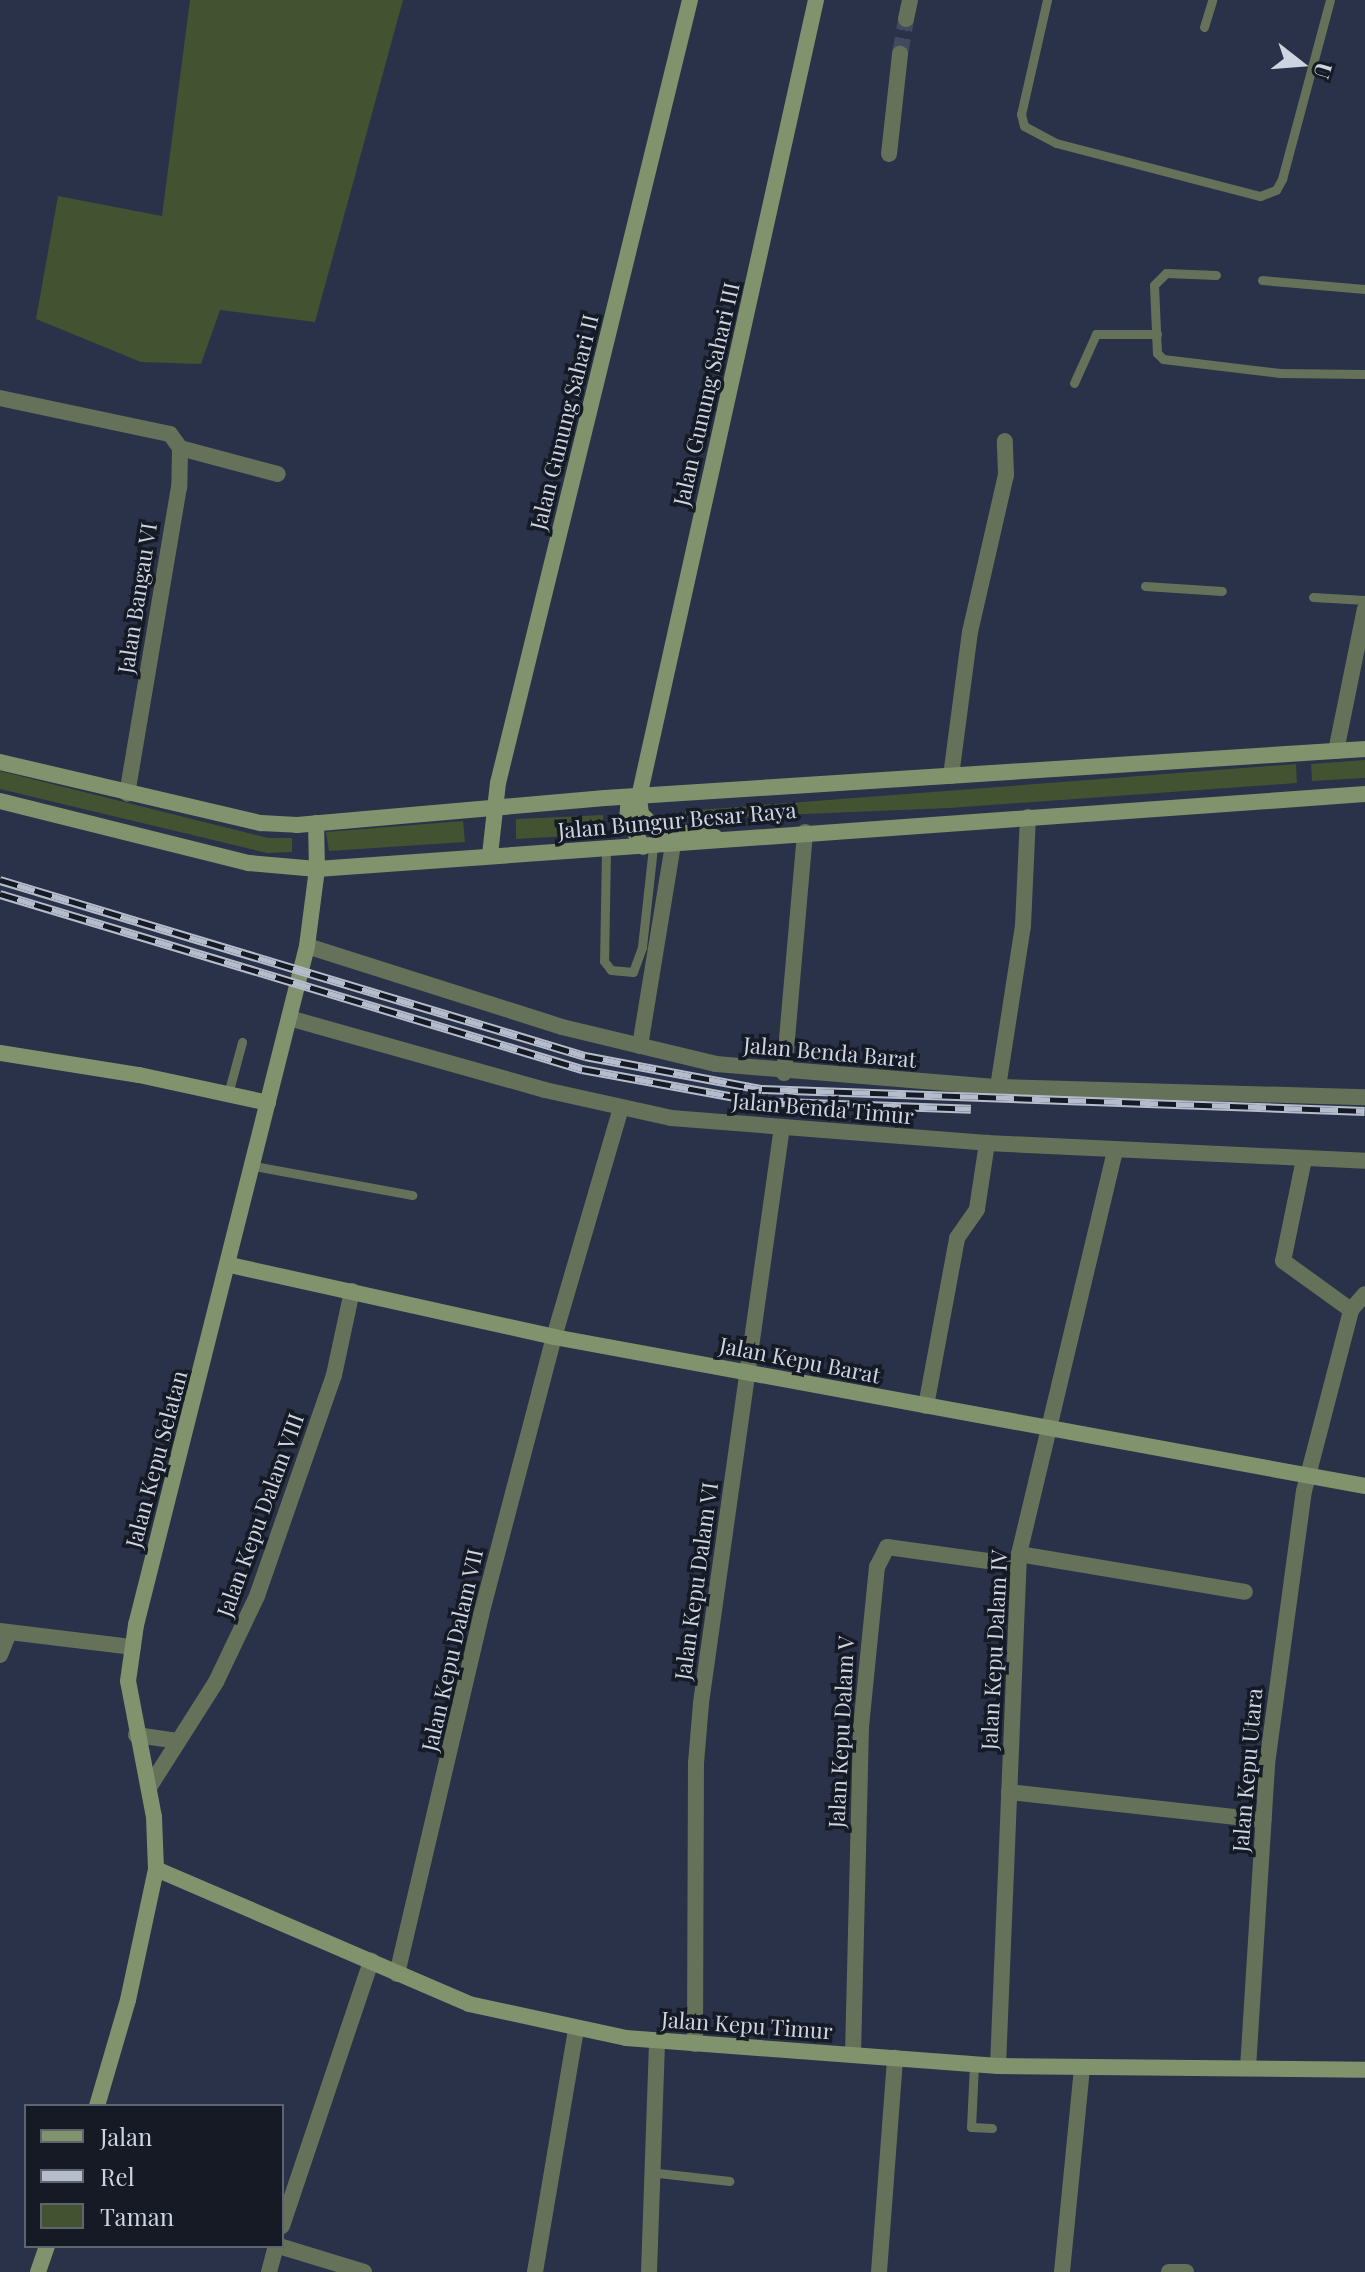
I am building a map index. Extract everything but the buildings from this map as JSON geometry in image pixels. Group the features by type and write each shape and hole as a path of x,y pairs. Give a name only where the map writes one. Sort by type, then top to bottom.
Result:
{"street":[{"name":"Jalan Gunung Sahari II","path":"490,855 492,806 690,0"},
{"name":"Jalan Gunung Sahari III","path":"634,797 816,0"},
{"path":"906,19 910,0"},
{"path":"889,154 900,54"},
{"path":"0,398 149,428 170,434 180,448 278,474"},
{"path":"951,776 970,632 1006,475 1005,441"},
{"name":"Jalan Bangau VI","path":"127,794 179,487 180,448"},
{"path":"1336,751 1365,609"},
{"name":"Jalan Bungur Besar Raya","path":"0,762 261,823 316,823 492,806 1365,749"},
{"name":"Jalan Bungur Besar Raya","path":"0,801 249,863 317,869 1365,794"},
{"path":"634,797 641,814 657,829 724,840"},
{"path":"634,797 627,819 648,847"},
{"path":"609,850 619,818 610,798"},
{"path":"998,1087 1023,926 1028,817"},
{"name":"Jalan Kepu Selatan","path":"98,2104 128,2000 156,1869 150,1786 136,1735 128,1681 133,1647 307,946 317,869 316,823"},
{"path":"784,1073 805,832"},
{"path":"640,1046 673,845"},
{"name":"Jalan Benda Barat","path":"307,946 562,1027 640,1046 784,1073 998,1087 1365,1097"},
{"name":"Jalan Benda Timur","path":"289,1018 621,1108 671,1118 1115,1151 1365,1161"},
{"path":"0,1053 268,1103"},
{"path":"554,1337 621,1108"},
{"name":"Jalan Kepu Dalam VI","path":"695,2044 696,1763 782,1127"},
{"path":"926,1406 957,1238 977,1209 987,1143"},
{"name":"Jalan Kepu Dalam IV","path":"998,2066 1018,1560 1045,1431 1115,1151"},
{"path":"1304,1159 1283,1261 1351,1310 1365,1294"},
{"name":"Jalan Kepu Barat","path":"230,1265 554,1337 747,1371 1045,1431 1365,1486"},
{"name":"Jalan Kepu Dalam VIII","path":"150,1786 216,1682 257,1596 334,1375 352,1291"},
{"name":"Jalan Kepu Utara","path":"1248,2068 1263,1820 1307,1477 1351,1310"},
{"name":"Jalan Kepu Dalam VII","path":"397,1974 554,1337"},
{"name":"Jalan Kepu Dalam V","path":"853,2055 861,1727 866,1643 880,1558 887,1547 1018,1560"},
{"path":"1018,1560 1245,1592"},
{"path":"0,1655 5,1632 133,1647"},
{"path":"136,1735 178,1741"},
{"path":"1009,1792 1263,1820"},
{"name":"Jalan Kepu Timur","path":"156,1869 397,1974 481,2007 576,2029 657,2041 998,2066 1365,2070"},
{"path":"284,2220 371,1961"},
{"path":"535,2272 576,2029"},
{"path":"649,2272 649,2172 657,2041"},
{"path":"879,2272 895,2058"},
{"path":"1062,2272 1082,2069"},
{"path":"38,2272 46,2248"},
{"path":"269,2272 277,2248"},
{"path":"284,2248 364,2272"},
{"path":"1169,2272 1186,2272"}],"lane":[{"path":"1047,0 1021,114 1024,126 1056,143 1260,196 1276,190 1282,179 1330,0"},
{"path":"1204,27 1212,0"},
{"path":"1216,275 1166,273 1154,285 1157,353 1169,362 1365,374"},
{"path":"1262,280 1365,289"},
{"path":"1074,383 1096,334 1157,334"},
{"path":"1145,586 1222,591"},
{"path":"1313,597 1365,600"},
{"path":"609,850 604,961 611,970 633,972 642,947 648,847"},
{"path":"228,1094 242,1042"},
{"path":"254,1166 412,1195"},
{"path":"974,2064 971,2127 992,2128"},
{"path":"649,2172 729,2181"}],"green space":[{"path":"190,0 403,0 315,322 220,310 201,364 141,362 36,319 58,196 162,216"},
{"path":"1365,760 1365,778 1312,781 1311,764"},
{"path":"1296,764 1297,783 949,808 686,819 685,811"},
{"path":"0,771 268,838 292,838 292,852 267,853 0,789"},
{"path":"603,815 604,834 516,839 516,819"},
{"path":"463,821 465,842 329,851 326,832"}],"tunnel":[{"path":"900,54 906,19"}],"railway":[{"path":"0,880 585,1056 762,1089 1365,1111"},
{"path":"0,894 582,1069 757,1101 971,1109"}]}
